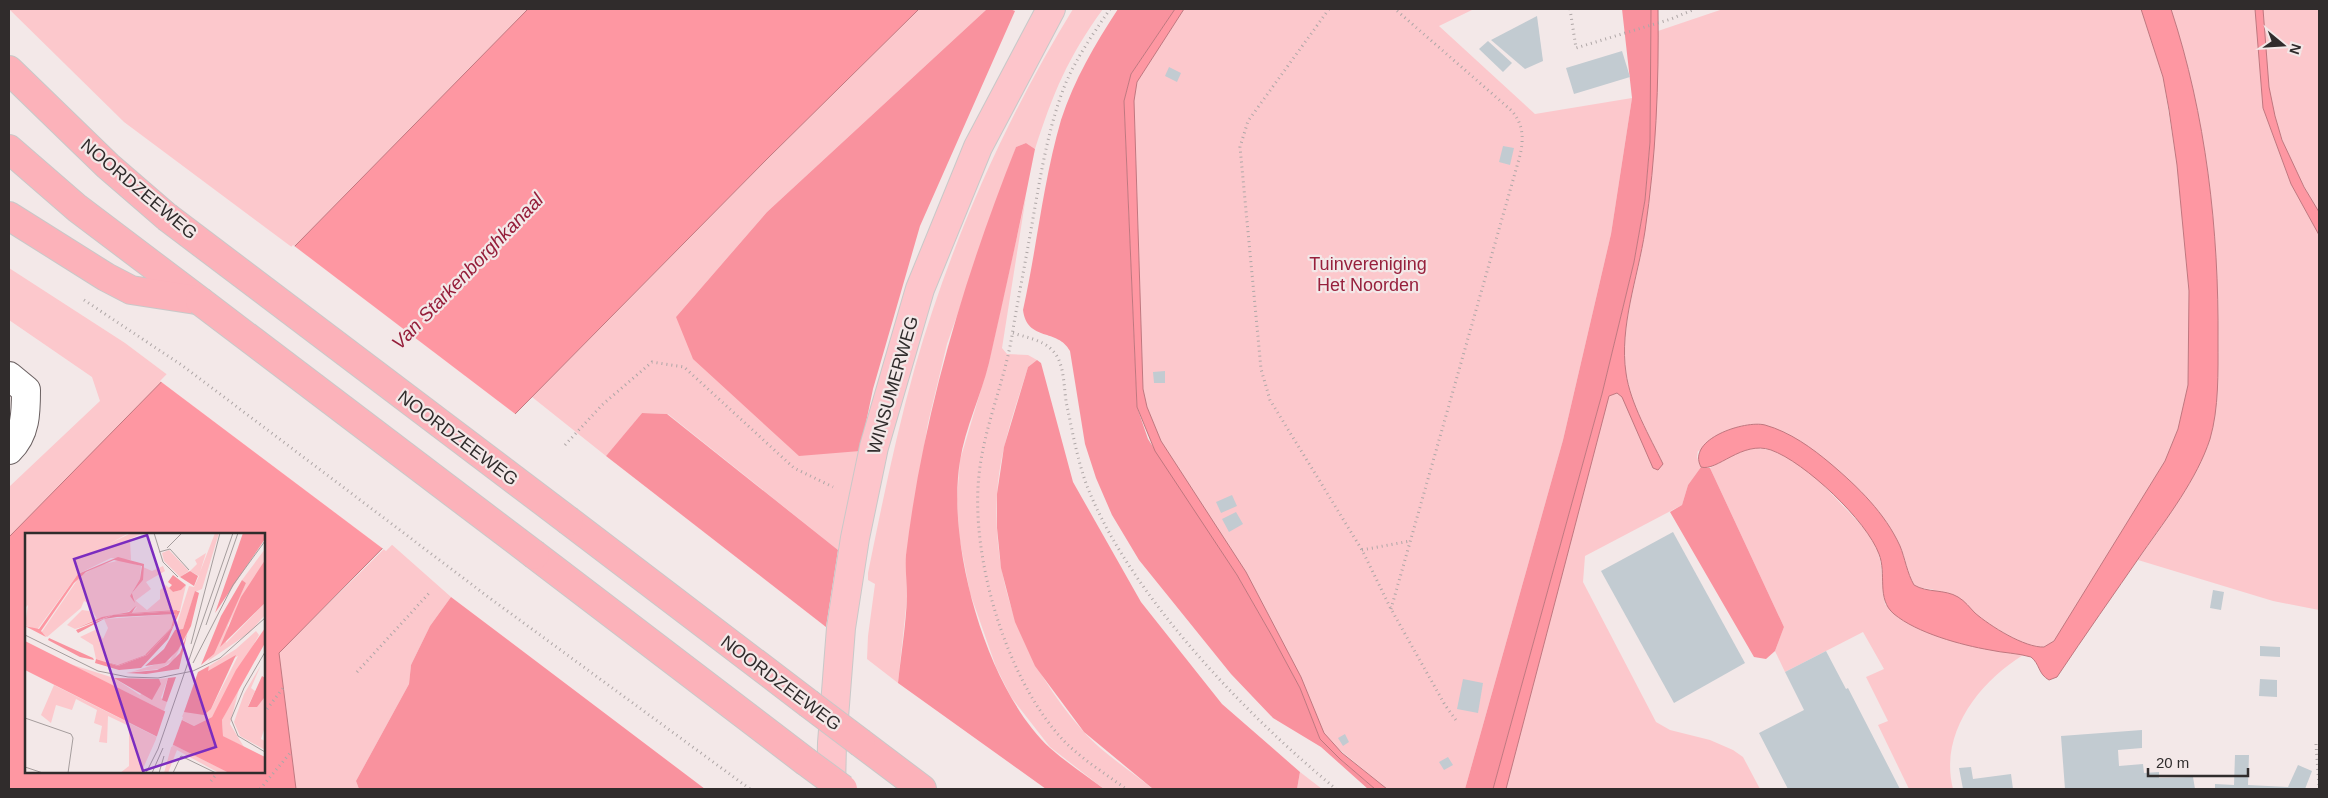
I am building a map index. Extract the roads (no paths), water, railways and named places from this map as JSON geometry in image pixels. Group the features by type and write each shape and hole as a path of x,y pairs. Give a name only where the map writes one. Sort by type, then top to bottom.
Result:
{"highway":[{"name":"NOORDZEEWEG","path":"9,70 108,166 167,217 922,789"},
{"path":"9,150 77,208 843,789"},
{"path":"9,216 106,277 131,290 200,300"}],"main road":[{"name":"WINSUMERWEG","path":"831,789 832,743 841,628 855,538 874,447 920,289 978,147 1052,9"}],"street":[{"path":"9,376 26,390 26,420 16,444 9,450"}],"water":[{"name":"Van Starkenborghkanaal","path":"528,9 919,9 768,158 279,653 296,789 9,789 9,537"},
{"path":"1175,9 1184,9 1137,82 1134,101 1143,389 1147,407 1161,441 1246,572 1301,677 1324,733 1342,753 1387,789 1375,789 1320,739 1300,688 1272,636 1237,575 1155,451 1137,407 1124,101 1131,74"},
{"path":"1651,9 1658,9 1658,65 1654,148 1645,231 1627,320 1625,356 1626,373 1632,396 1641,420 1663,464 1658,470 1653,468 1622,397 1617,393 1609,396 1506,789 1493,789 1602,394 1634,262 1645,200 1650,142"},
{"path":"2141,9 2171,9 2183,49 2202,131 2213,215 2218,299 2218,365 2215,415 2210,439 2204,454 2181,498 2057,677 2049,680 2045,678 2031,657 1978,648 1953,641 1915,627 1894,614 1885,601 1881,562 1872,541 1849,510 1817,479 1801,467 1771,450 1760,448 1740,452 1707,467 1701,467 1699,457 1702,448 1709,440 1732,429 1744,426 1765,425 1792,436 1816,452 1841,473 1861,491 1879,512 1887,522 1900,546 1914,585 1958,597 1989,624 2027,644 2044,647 2054,641 2165,461 2178,429 2188,385 2189,291 2177,165 2163,77"},
{"path":"2255,9 2263,9 2269,87 2275,116 2282,140 2304,187 2319,212 2319,235 2291,184 2263,108"}],"park label":[{"name":"Tuinvereniging Het Noorden","path":"1368,274"}]}
